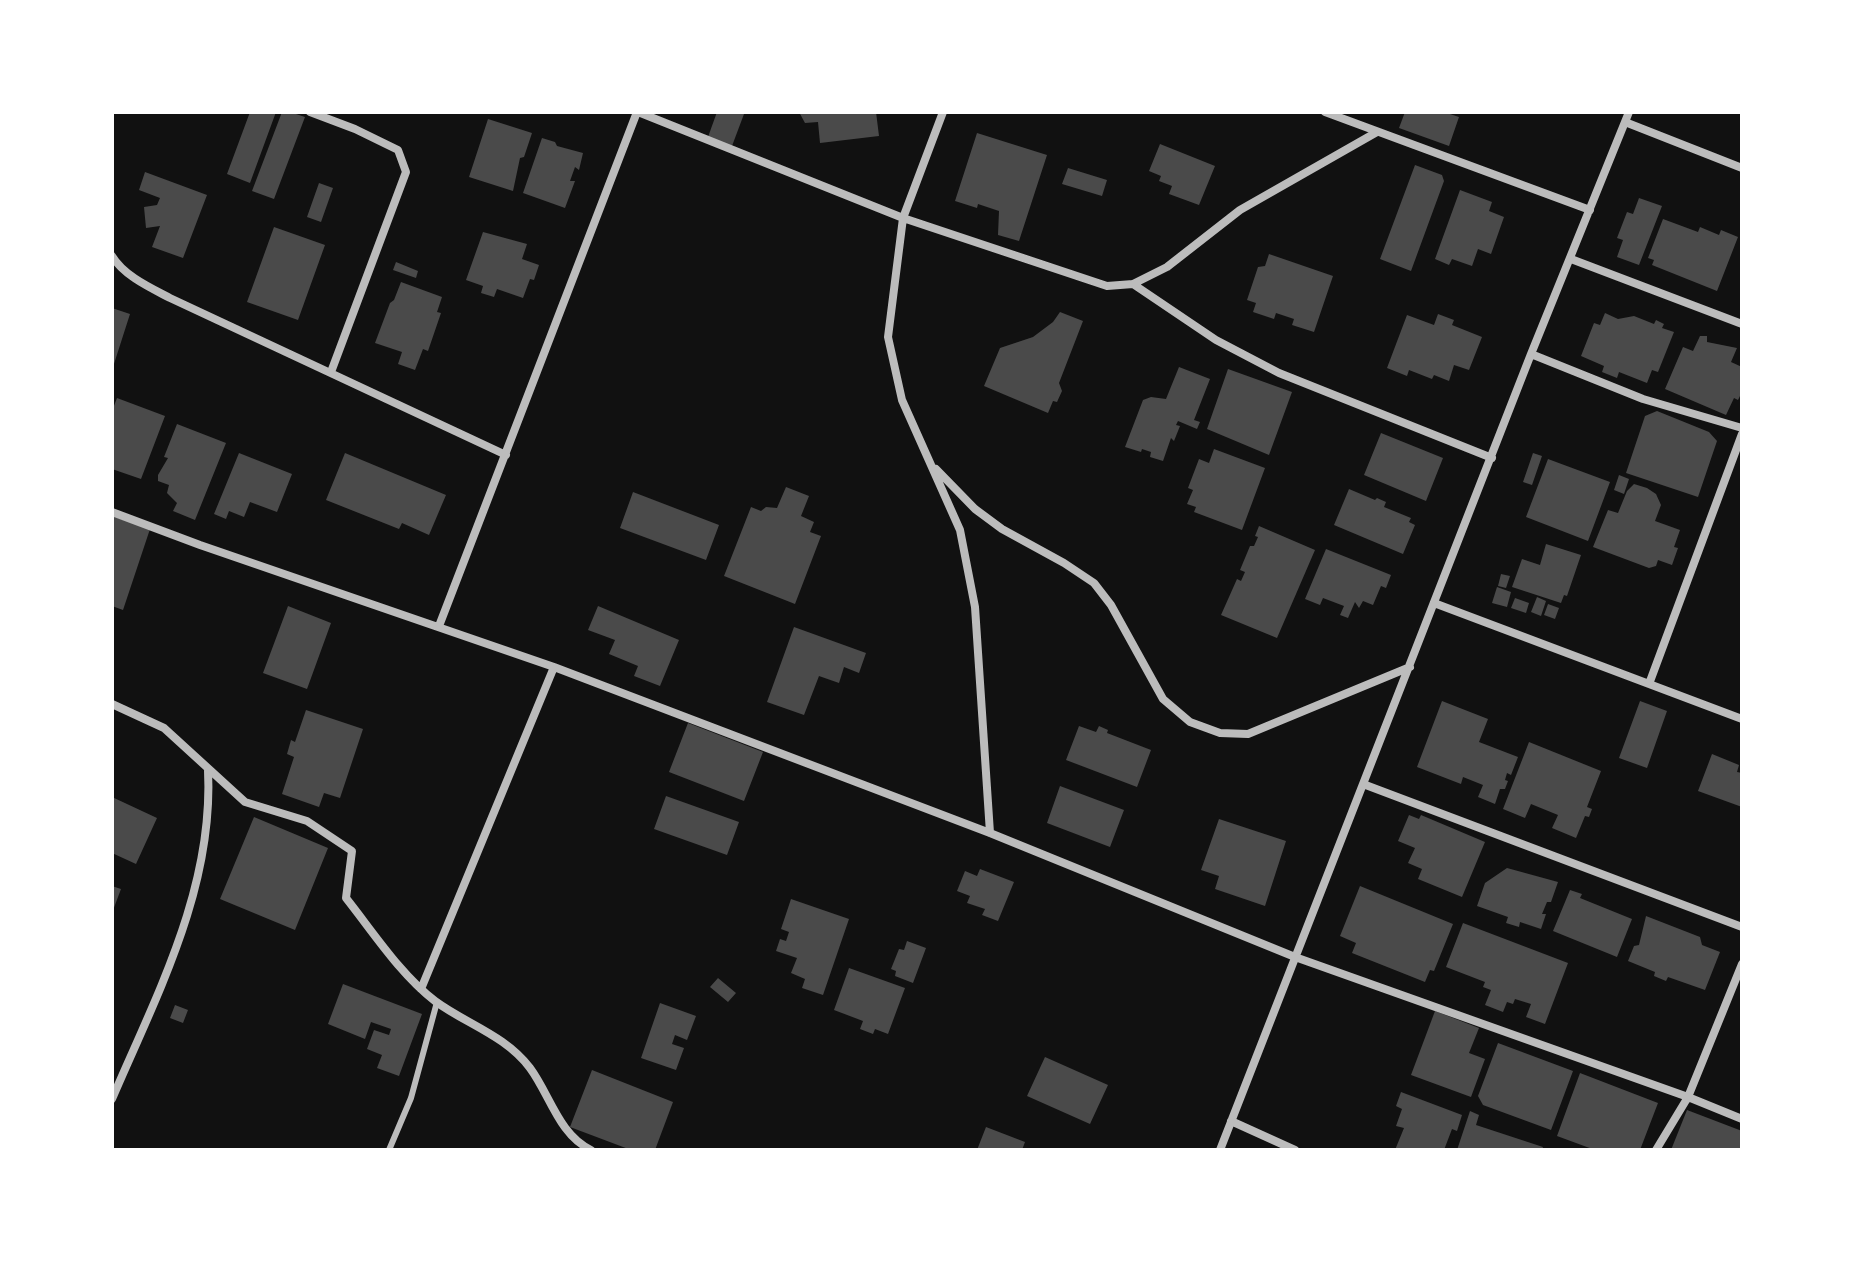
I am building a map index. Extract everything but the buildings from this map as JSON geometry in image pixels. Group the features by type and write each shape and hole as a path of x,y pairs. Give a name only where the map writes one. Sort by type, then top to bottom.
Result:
{"street":[{"path":"310,112 398,150 406,172 331,372"},
{"path":"439,626 638,112 903,218 1107,286 1133,284 1167,267 1240,210 1377,132"},
{"path":"943,112 903,218 888,337 902,400 960,530 975,607 990,833"},
{"path":"1325,112 1590,210"},
{"path":"1220,1150 1531,354 1629,112"},
{"path":"1625,122 1742,168"},
{"path":"112,256 141,283 506,455"},
{"path":"1571,259 1742,324"},
{"path":"1133,284 1216,340 1279,373 1492,458"},
{"path":"1531,354 1643,399 1742,428"},
{"path":"1649,684 1742,434"},
{"path":"933,465 975,509 1002,529 1094,583 1111,605 1163,699 1190,722 1220,733 1248,734 1410,667"},
{"path":"112,512 554,667 990,833 1295,957 1742,1119"},
{"path":"1434,603 1742,719"},
{"path":"421,989 554,667"},
{"path":"112,704 164,728 245,802 307,821 352,851 346,898 421,989 437,1002 503,1041 528,1064 546,1091 562,1125 579,1144 591,1150"},
{"path":"112,1099 176,949 193,898 206,841 210,805 208,770"},
{"path":"1363,784 1742,927"},
{"path":"1656,1150 1688,1097 1742,964"},
{"path":"1231,1121 1295,1150"}],"lane":[{"path":"389,1150 411,1098 437,1002"}]}
